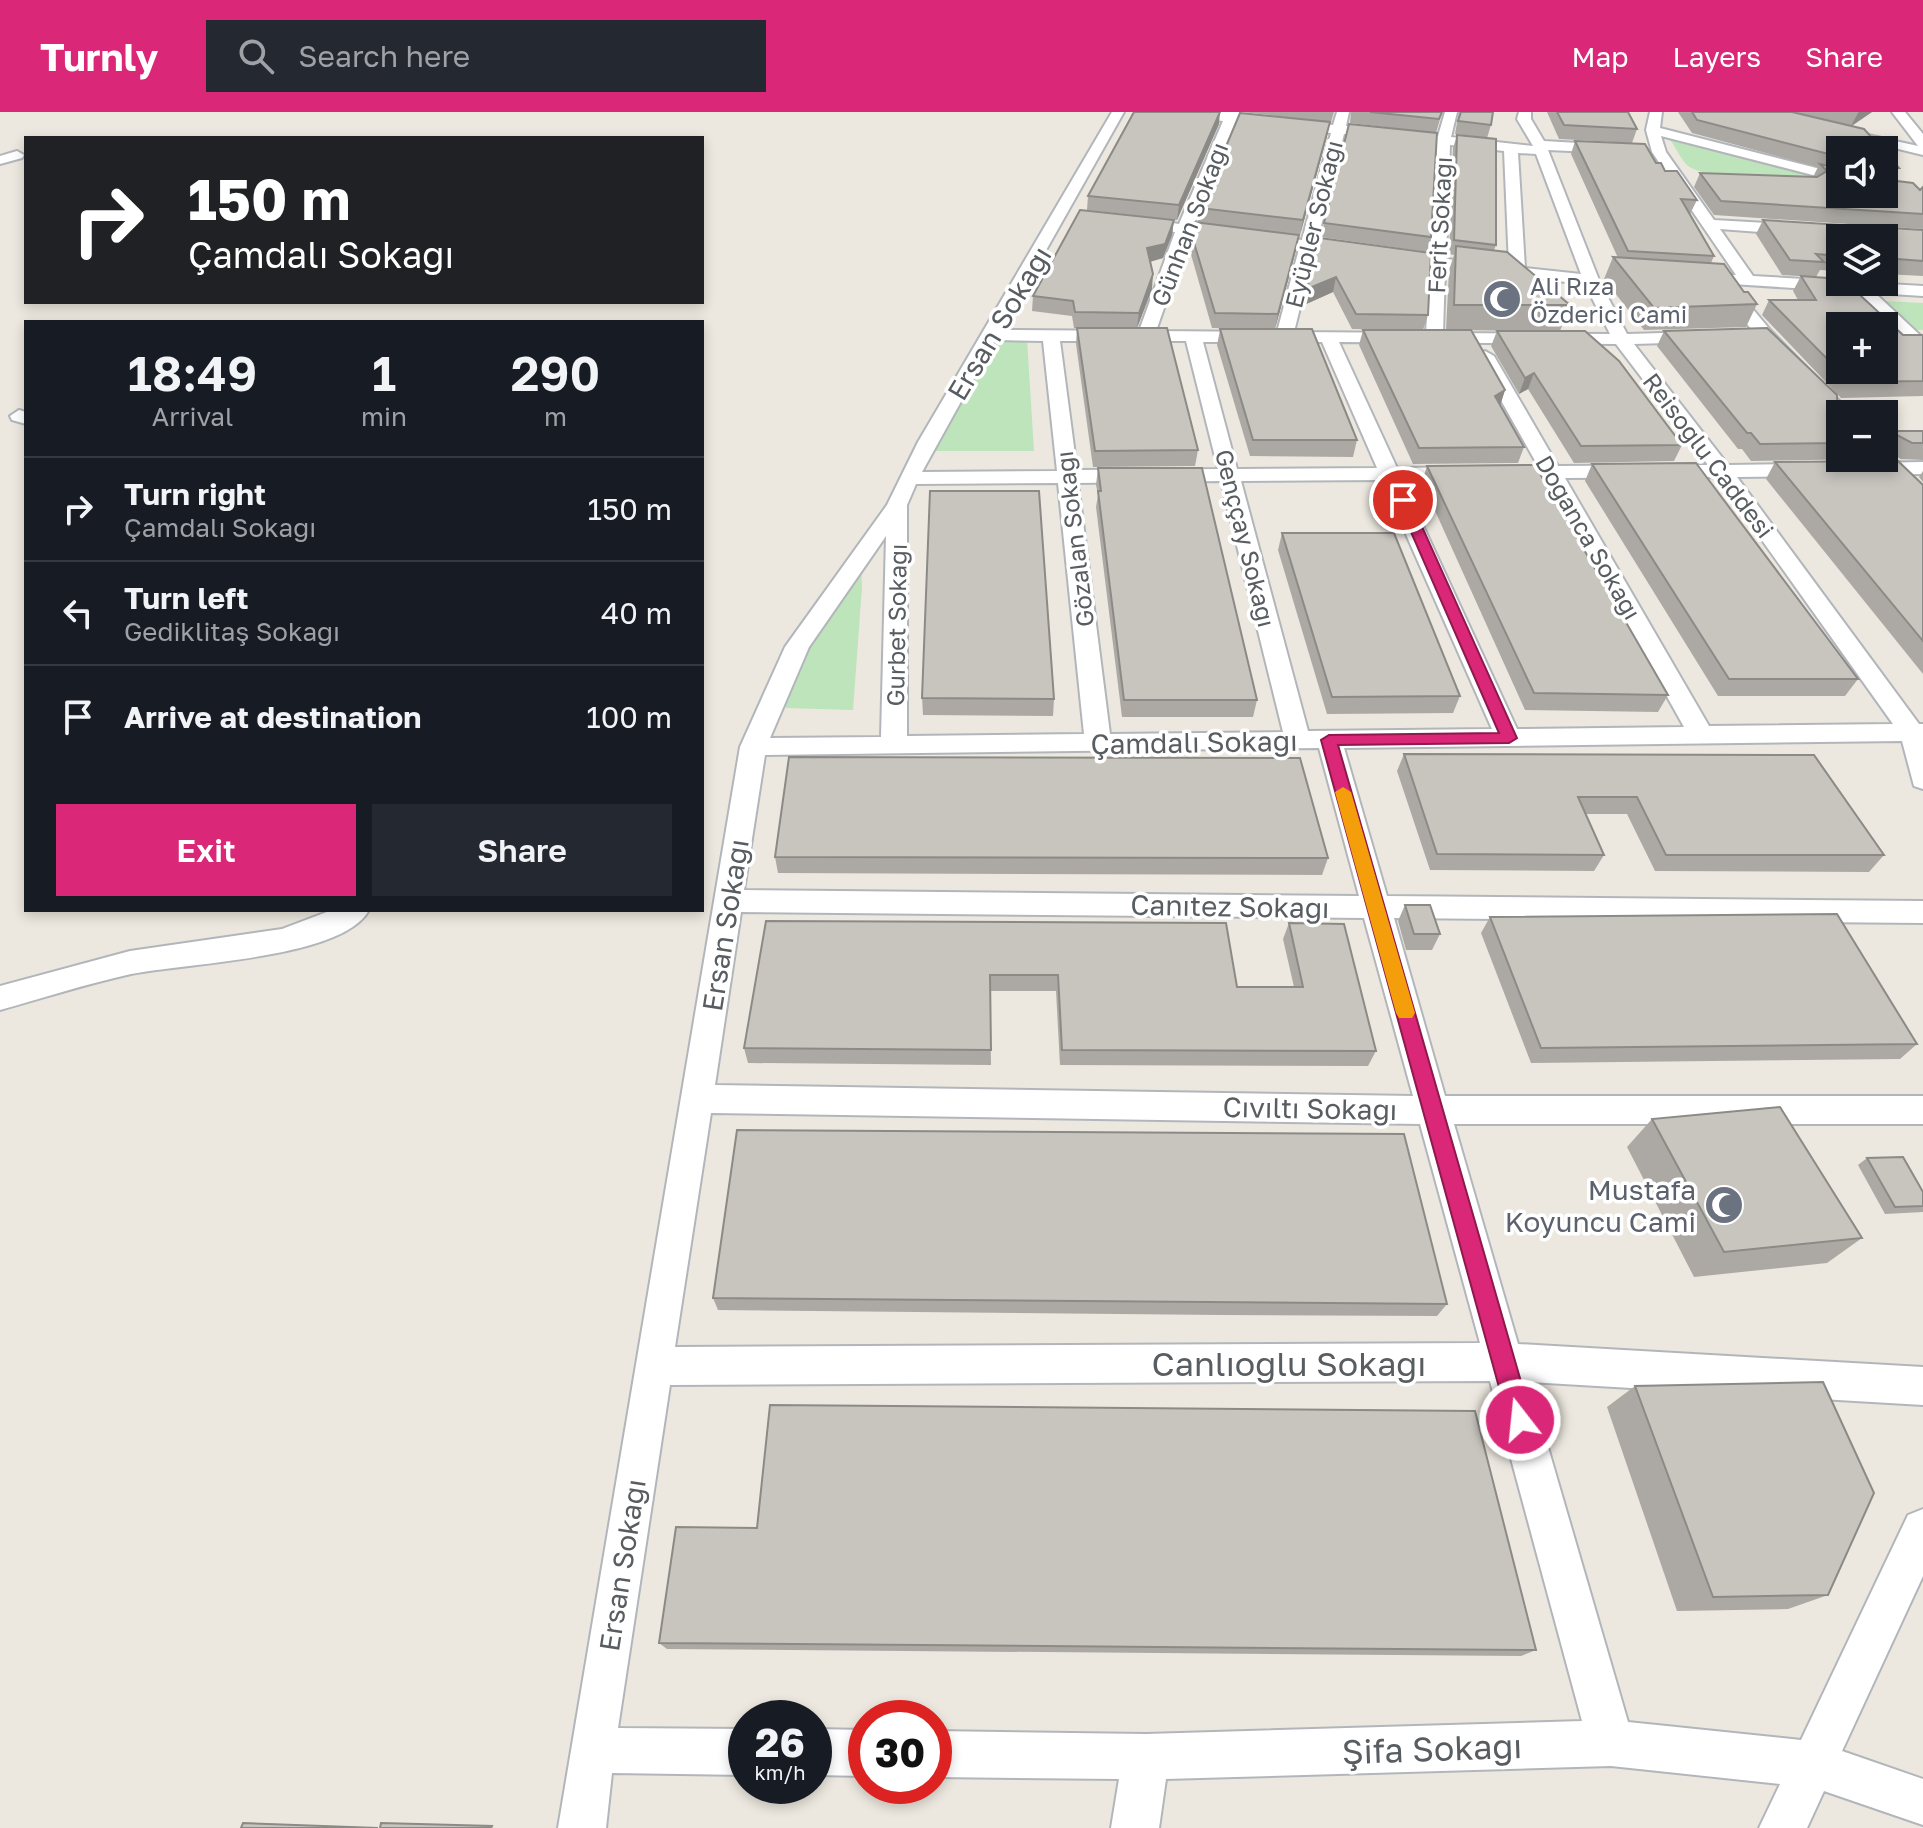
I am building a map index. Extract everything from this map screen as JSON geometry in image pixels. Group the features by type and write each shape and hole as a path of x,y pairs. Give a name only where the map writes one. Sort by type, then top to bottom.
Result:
{"street":[{"name":"Ersan Sokağı","path":"582,1828 753,747 797,647 902,492 989,335 1070,216 1118,112"},
{"path":"1171,112 1232,115 1511,148 1644,151 1686,177 1710,224 1748,280"},
{"name":"Eyüpler Sokağı","path":"1284,337 1343,112"},
{"name":"Ferit Sokağı","path":"1434,338 1444,138 1451,112"},
{"name":"Reisoğlu Caddesi","path":"1525,112 1524,119 1541,148 1621,339 1918,733 1923,780"},
{"path":"1644,151 1653,130 1656,112"},
{"path":"1898,112 1923,143"},
{"name":"Günhan Sokağı","path":"1146,336 1185,227 1232,115"},
{"path":"1821,128 1923,151"},
{"path":"1653,130 1826,174"},
{"path":"1511,148 1517,272"},
{"path":"0,160 17,155"},
{"path":"1796,183 1826,184"},
{"path":"1109,219 1436,263 1517,272 1594,274"},
{"path":"1710,224 1817,230"},
{"path":"1676,276 1826,285"},
{"path":"1720,279 1765,335 1829,400"},
{"path":"1898,289 1923,291"},
{"path":"1869,296 1919,339"},
{"path":"989,335 1621,339 1765,335"},
{"name":"Gözalan Sokağı","path":"1051,336 1098,743"},
{"name":"Genççay Sokağı","path":"1193,336 1231,475 1313,741 1376,908 1611,1743"},
{"path":"1328,337 1509,738"},
{"name":"Doğanca Sokağı","path":"1474,338 1702,736"},
{"path":"1898,464 1923,468"},
{"path":"902,492 1066,477 1826,470"},
{"path":"1898,472 1914,489"},
{"name":"Gurbet Sokağı","path":"894,745 902,492"},
{"name":"Çamdalı Sokağı","path":"753,747 1918,733"},
{"name":"Canıtez Sokağı","path":"729,901 1923,912"},
{"path":"0,998 147,959 250,945 321,930 352,912"},
{"name":"Cıvıltı Sokağı","path":"697,1099 1433,1110 1923,1110"},
{"name":"Canlıoğlu Sokağı","path":"654,1366 1504,1362 1923,1386"},
{"path":"1783,1828 1923,1530"},
{"name":"Şifa Sokağı","path":"952,1754 1146,1757 1611,1743 1812,1764 1923,1802"},
{"path":"592,1750 728,1752"},
{"path":"1135,1828 1146,1757"}],"green space":[{"path":"1670,140 1826,181 1714,174 1698,171 1685,163"},
{"path":"1885,301 1923,303 1923,330 1917,330"},
{"path":"1027,339 1034,451 931,451 983,350 997,343"},
{"path":"860,545 862,587 853,710 786,708 780,697"}],"building":[{"path":"1134,112 1220,112 1179,205 1088,196"},
{"path":"1370,112 1442,112 1439,119"},
{"path":"1461,112 1493,112 1491,125 1458,121"},
{"path":"1557,112 1628,112 1637,129 1564,125"},
{"path":"1692,112 1792,112 1864,129 1870,136 1826,136 1826,153 1697,120"},
{"path":"1240,113 1330,122 1303,220 1200,208"},
{"path":"1349,124 1437,133 1431,237 1324,223"},
{"path":"1457,135 1496,139 1496,245 1454,240"},
{"path":"1575,141 1645,144 1656,163 1661,163 1665,171 1677,171 1697,200 1681,199 1714,256 1628,251"},
{"path":"1826,172 1826,208 1721,201 1700,173 1817,177"},
{"path":"1898,181 1913,183 1920,190 1923,187 1923,214 1830,208 1898,208"},
{"path":"1080,210 1174,220 1165,244 1147,248 1153,274 1139,313 1075,312 1073,301 1033,296"},
{"path":"1763,220 1827,224 1826,255 1816,254 1824,262 1790,260"},
{"path":"1194,222 1299,235 1278,314 1215,313 1192,236 1189,237"},
{"path":"1898,228 1923,230 1923,261 1898,259"},
{"path":"1320,238 1431,253 1428,315 1356,314 1336,277 1307,289"},
{"path":"1456,246 1507,252 1570,305 1454,305"},
{"path":"1613,257 1724,264 1757,304 1654,308"},
{"path":"1801,276 1826,278 1826,296 1861,296 1878,312 1826,312 1826,358 1769,300 1816,300"},
{"path":"1077,328 1167,328 1198,450 1095,451"},
{"path":"1767,328 1837,395 1837,400 1826,400 1826,443 1760,444 1751,433 1747,433 1664,331"},
{"path":"1220,329 1312,329 1357,440 1253,440"},
{"path":"1363,330 1471,330 1505,390 1495,396 1524,447 1419,448"},
{"path":"1898,330 1903,335 1923,335 1923,381 1898,381"},
{"path":"1497,331 1585,331 1619,361 1682,445 1581,446 1534,373 1525,378"},
{"path":"1898,431 1923,431 1923,443 1912,443 1898,436"},
{"path":"1898,461 1923,485 1923,641 1775,462 1826,462 1826,472 1898,472"},
{"path":"1696,463 1858,679 1729,679 1592,464"},
{"path":"1535,465 1668,695 1534,693 1427,466"},
{"path":"1098,468 1202,468 1257,700 1124,700 1098,491 1101,491"},
{"path":"930,491 1039,491 1054,699 922,698"},
{"path":"1282,533 1394,533 1460,696 1332,697"},
{"path":"1404,754 1814,755 1884,855 1666,855 1637,797 1578,797 1604,855 1437,854"},
{"path":"789,757 1300,758 1328,858 775,857"},
{"path":"1405,905 1430,905 1440,934 1414,934"},
{"path":"1837,914 1917,1044 1541,1048 1490,917"},
{"path":"766,921 1226,923 1237,987 1303,987 1289,923 1344,924 1376,1051 1062,1050 1058,975 990,975 991,1050 744,1048"},
{"path":"1780,1107 1862,1238 1724,1252 1652,1119"},
{"path":"737,1130 1404,1134 1447,1304 713,1298"},
{"path":"1903,1157 1923,1192 1923,1206 1895,1207 1867,1158"},
{"path":"1823,1382 1874,1493 1828,1595 1713,1597 1635,1386"},
{"path":"770,1405 1475,1411 1536,1650 659,1643 676,1527 757,1528"},
{"path":"243,1823 378,1828 241,1828"},
{"path":"381,1823 492,1826 380,1828"}],"slow traffic":[{"path":"1343,792 1406,1013"}],"place":[{"name":"Ali Rıza Özderici Cami","path":"1502,299"},
{"name":"Mustafa Koyuncu Cami","path":"1724,1205"}],"route":[{"path":"1403,500 1509,738 1329,740 1520,1420"}]}
